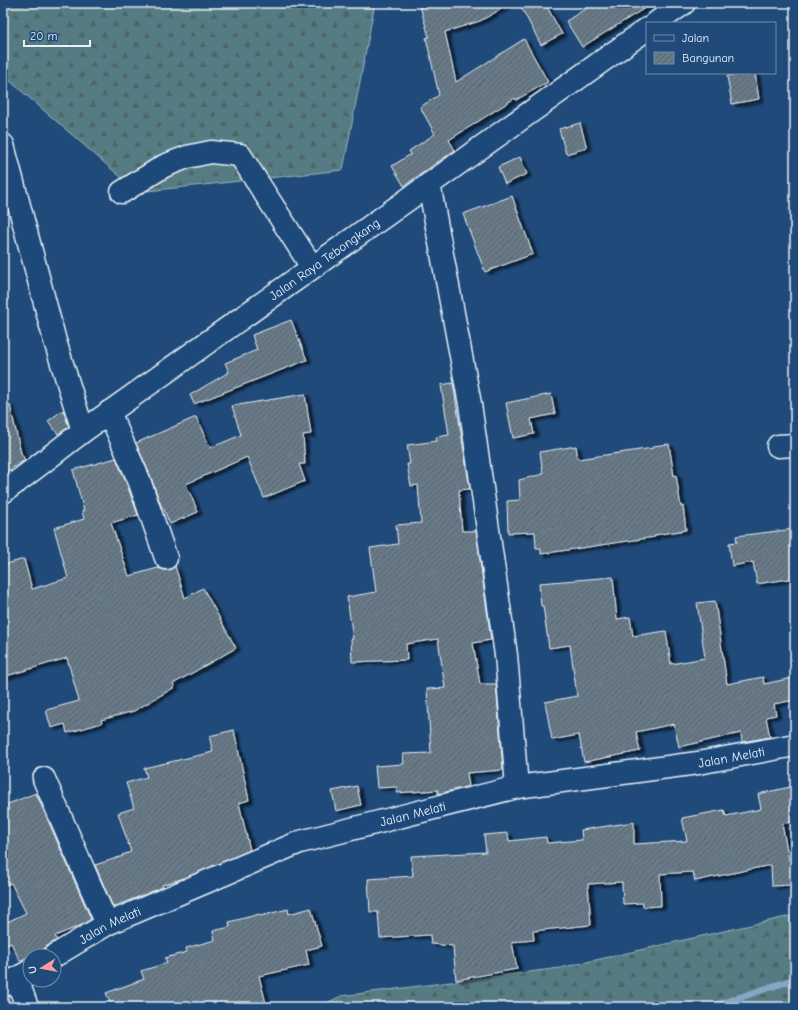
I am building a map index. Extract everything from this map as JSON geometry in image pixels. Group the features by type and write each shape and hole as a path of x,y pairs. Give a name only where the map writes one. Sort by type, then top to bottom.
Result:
{"street":[{"path":"657,22 684,3"},
{"name":"Jalan Raya Tebongkang","path":"3,492 109,412 646,30"},
{"path":"3,145 55,341 83,431"},
{"path":"122,192 164,166 188,157 211,152 240,155 312,267"},
{"path":"429,184 470,404 506,655 517,787"},
{"path":"109,412 139,480 166,558"},
{"name":"Jalan Melati","path":"62,951 107,924 300,842 517,787 698,763 795,745"},
{"path":"44,779 107,924"},
{"path":"17,978 27,1007"}],"green space":[{"path":"3,3 375,3 343,170 138,192 3,75"},
{"path":"795,915 795,1007 319,1007 341,996 560,968"}],"building":[{"path":"419,3 512,3 480,21 445,32 456,82 524,39 548,82 516,100 515,98 449,140 455,150 404,186 392,166 411,154 409,151 435,134 420,107 439,95 426,38 429,37"},
{"path":"519,3 545,3 562,34 541,45"},
{"path":"595,3 653,3 582,47 566,21"},
{"path":"755,74 759,99 732,104 727,76"},
{"path":"580,123 587,148 566,154 559,129"},
{"path":"520,157 527,174 505,184 498,167"},
{"path":"512,196 533,254 485,272 463,214"},
{"path":"291,320 307,360 194,404 190,395 229,372 225,363 257,350 252,335"},
{"path":"453,383 470,489 459,490 462,531 476,531 491,640 473,643 480,684 496,684 503,770 467,773 469,786 438,794 438,790 397,793 397,787 377,788 375,766 404,764 403,754 431,753 427,689 445,688 438,639 406,644 407,660 352,662 351,639 353,639 347,597 376,592 370,548 398,544 396,525 421,523 418,485 411,486 407,464 410,464 407,445 437,441 436,437 449,435 441,385"},
{"path":"305,394 311,434 303,435 305,464 299,464 305,481 264,498 247,457 186,484 198,512 170,524 136,443 196,417 210,448 241,435 232,406"},
{"path":"551,394 555,414 531,419 534,434 513,438 506,403"},
{"path":"10,405 21,453 25,460 3,474 3,406"},
{"path":"63,410 69,427 58,434 48,421"},
{"path":"669,444 681,507 683,506 686,530 655,535 655,537 541,554 541,548 536,548 535,532 508,533 507,501 520,500 519,480 543,474 540,452 576,446 578,459 653,448 653,446"},
{"path":"116,458 138,515 111,523 129,576 158,568 170,570 175,566 185,598 203,588 236,648 173,684 175,687 134,711 101,720 102,723 67,733 65,724 51,728 46,710 79,701 67,658 3,677 3,565 24,559 32,589 68,578 54,528 84,519 82,511 84,511 73,470"},
{"path":"795,529 795,578 757,584 753,562 732,566 729,543 737,542 736,536"},
{"path":"613,577 617,619 630,617 633,636 666,631 671,664 705,658 697,603 715,601 727,684 763,677 764,684 792,678 795,700 774,704 776,715 766,717 770,737 742,742 741,733 679,747 674,724 636,732 640,751 584,762 579,735 552,740 545,702 577,696 570,645 549,648 543,606 541,606 539,583"},
{"path":"234,730 249,800 239,803 250,850 187,877 162,885 163,887 113,907 95,865 131,852 118,813 134,808 126,783 147,777 144,768 213,752 209,736"},
{"path":"357,786 361,805 336,811 332,791"},
{"path":"795,786 795,821 782,824 789,860 795,860 795,885 772,886 771,865 695,881 693,872 660,874 661,906 643,907 643,903 623,904 622,882 588,884 591,925 533,931 534,940 512,942 517,969 456,980 453,946 431,944 430,935 380,938 378,912 370,912 368,879 413,876 411,856 486,852 484,835 508,833 509,841 546,837 547,843 582,840 581,830 634,822 634,844 687,841 682,818 724,810 726,816 761,809 758,794"},
{"path":"36,793 91,919 82,925 55,936 57,940 45,948 22,948 22,960 20,961 11,943 3,947 3,924 26,913 11,883 3,886 3,806"},
{"path":"311,908 322,946 306,950 309,965 259,976 267,1007 112,1007 106,993 144,979 141,971 167,963 165,958 187,952 186,948 215,940 213,931 230,927 229,922 288,909 289,914"}],"waterway":[{"path":"711,1007 795,979"}]}
